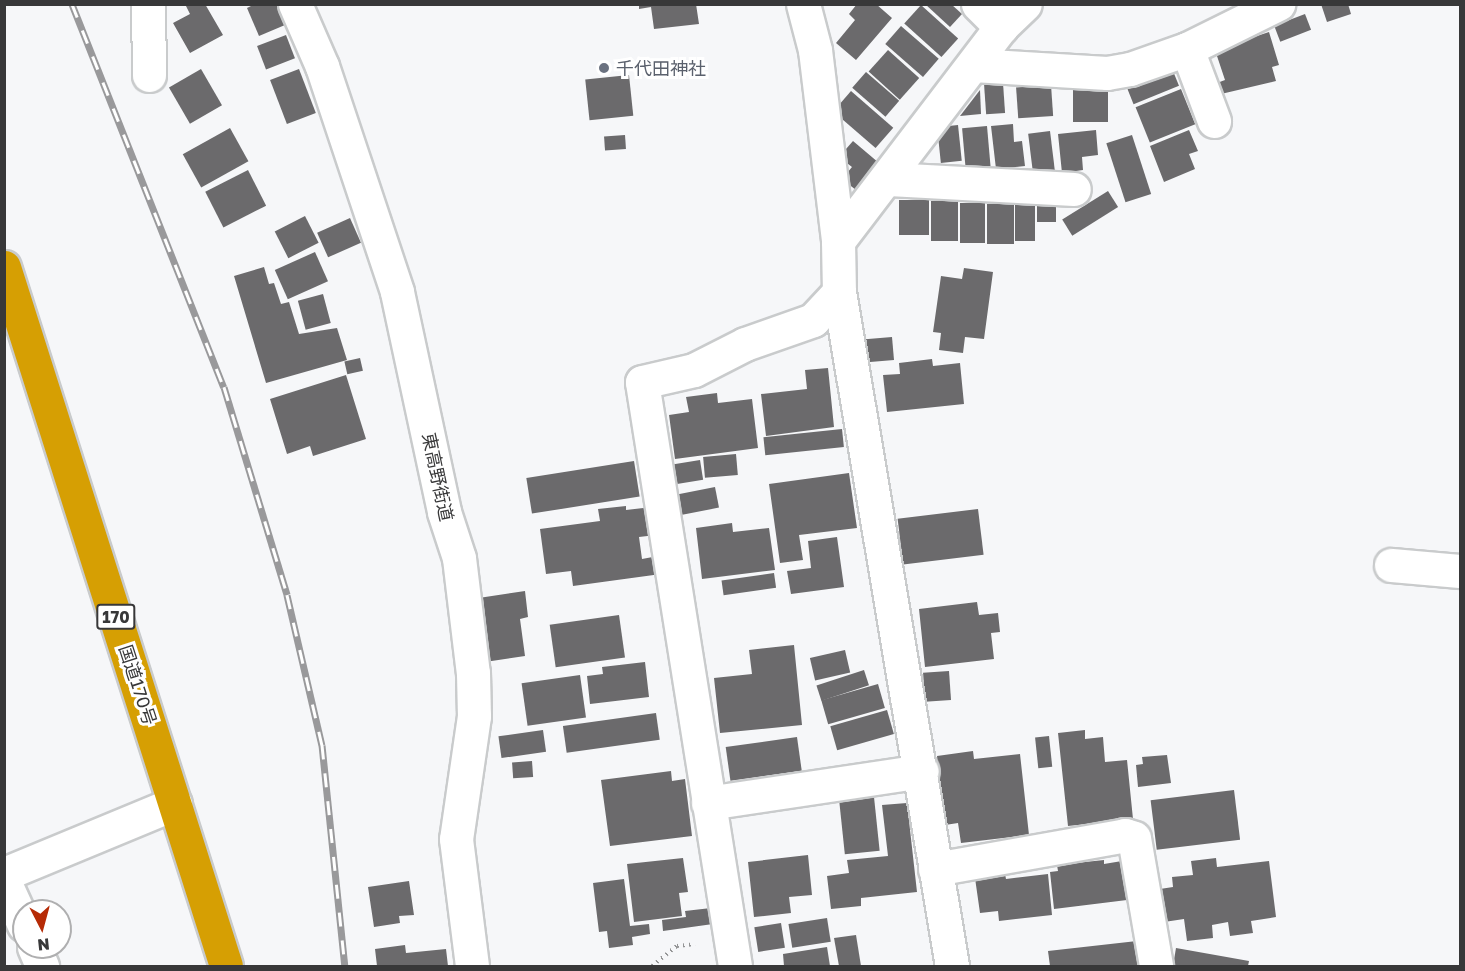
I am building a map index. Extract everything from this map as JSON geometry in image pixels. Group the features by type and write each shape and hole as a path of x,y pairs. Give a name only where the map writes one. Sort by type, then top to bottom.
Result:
{"highway":[{"name":"国道170号","path":"4,267 226,966"}],"street":[{"path":"148,4 149,75"},
{"name":"東高野街道","path":"296,4 321,66 397,292 444,512 459,558 473,673 474,716 456,839 472,966"},
{"path":"803,4 815,50 838,241 839,292 922,771 935,869 952,966"},
{"path":"978,4 1001,27"},
{"path":"838,241 889,179 1001,27 1025,4"},
{"path":"973,65 1107,73 1187,49 1278,4"},
{"path":"1187,49 1214,121"},
{"path":"889,179 1074,189"},
{"path":"733,953 642,382 694,370 745,344 813,320 839,292"},
{"path":"1391,565 1461,571"},
{"path":"708,803 922,771"},
{"path":"4,874 175,803"},
{"path":"935,869 1125,835 1134,838 1156,966"},
{"path":"4,881 12,899"}],"path":[{"path":"652,966 677,946 733,953"}],"building":[{"path":"185,4 205,4 223,35 190,53 173,23 190,14"},
{"path":"255,4 277,4 285,25 259,36 247,8"},
{"path":"639,4 696,4 699,24 654,29 651,7 639,9"},
{"path":"857,4 876,4 892,18 856,60 836,43 855,20 849,14"},
{"path":"925,4 951,4 962,14 950,27"},
{"path":"1321,4 1348,4 1351,14 1327,22"},
{"path":"921,5 958,38 941,57 904,24"},
{"path":"1305,14 1311,30 1280,42 1274,26"},
{"path":"901,26 939,59 923,77 885,44"},
{"path":"1269,32 1279,65 1272,67 1276,81 1221,94 1217,83 1225,80 1215,50"},
{"path":"286,35 295,58 266,69 257,46"},
{"path":"888,50 919,78 900,100 869,72"},
{"path":"201,69 222,105 190,124 169,88"},
{"path":"299,69 316,113 287,124 270,80"},
{"path":"1173,71 1179,86 1134,104 1128,89"},
{"path":"866,72 899,101 885,117 852,88"},
{"path":"629,75 633,116 590,120 585,80"},
{"path":"1003,83 1005,113 986,114 984,84"},
{"path":"1051,85 1053,116 1018,118 1016,87"},
{"path":"1073,87 1108,87 1108,122 1073,122"},
{"path":"1181,89 1195,124 1150,143 1136,107"},
{"path":"980,90 981,114 960,116"},
{"path":"851,91 893,128 876,148 833,111"},
{"path":"1013,124 1014,142 1022,141 1025,166 996,169 991,126"},
{"path":"958,125 962,161 941,163 937,127"},
{"path":"987,126 991,168 966,170 962,128"},
{"path":"230,128 248,161 201,187 183,154"},
{"path":"1096,130 1098,155 1082,157 1083,170 1062,173 1058,134"},
{"path":"1189,130 1198,151 1189,154 1195,169 1164,182 1150,146"},
{"path":"1050,131 1055,171 1033,173 1028,134"},
{"path":"625,135 626,149 605,150 604,136"},
{"path":"1132,135 1151,194 1125,202 1106,143"},
{"path":"853,141 879,163 856,190 842,179 852,167 839,157"},
{"path":"248,170 266,206 223,227 205,192"},
{"path":"1108,191 1118,207 1072,236 1062,220"},
{"path":"899,200 929,200 929,235 899,235"},
{"path":"931,201 958,201 958,241 931,241"},
{"path":"960,203 985,203 985,243 960,243"},
{"path":"987,204 1014,204 1014,244 987,244"},
{"path":"1015,205 1035,205 1035,241 1015,241"},
{"path":"1037,206 1056,206 1056,222 1037,222"},
{"path":"305,216 319,243 288,258 275,231"},
{"path":"350,218 361,243 328,257 317,233"},
{"path":"315,252 328,281 288,299 275,270"},
{"path":"264,267 269,284 274,283 281,304 289,302 299,334 337,328 347,360 266,383 234,276"},
{"path":"964,268 993,272 984,339 965,337 963,353 939,350 941,333 933,332 941,276 962,279"},
{"path":"323,294 331,323 306,330 298,301"},
{"path":"892,337 894,360 864,363 862,340"},
{"path":"360,358 363,371 347,374 344,362"},
{"path":"932,359 933,366 960,363 964,404 887,412 883,375 900,374 899,363"},
{"path":"828,368 834,427 766,436 761,394 807,389 805,370"},
{"path":"346,375 366,439 313,456 310,446 287,454 270,399"},
{"path":"717,393 718,403 752,399 758,448 675,459 669,415 689,412 686,397"},
{"path":"842,429 844,447 765,455 763,437"},
{"path":"736,454 738,475 705,478 703,457"},
{"path":"700,460 703,480 675,484 672,464"},
{"path":"634,461 640,497 532,514 526,478"},
{"path":"849,473 857,528 799,535 803,560 780,563 769,484"},
{"path":"715,487 719,508 680,515 676,495"},
{"path":"626,506 626,510 652,507 656,535 639,537 642,559 658,556 661,574 573,586 571,571 546,574 540,529 600,521 598,509"},
{"path":"978,509 984,555 903,565 898,519"},
{"path":"732,523 733,532 769,528 775,570 702,579 696,528"},
{"path":"837,537 844,587 791,594 787,571 811,568 808,541"},
{"path":"774,573 776,588 724,595 722,580"},
{"path":"525,591 528,617 520,619 525,656 485,662 472,599"},
{"path":"977,602 979,615 998,613 1000,632 991,633 994,659 925,667 919,609"},
{"path":"619,615 625,658 556,667 550,625"},
{"path":"794,645 802,725 720,733 714,678 752,674 749,650"},
{"path":"845,650 850,672 815,681 810,658"},
{"path":"645,662 649,697 590,704 587,676 603,674 602,667"},
{"path":"864,670 869,685 821,701 816,685"},
{"path":"949,671 951,700 925,702 923,673"},
{"path":"580,675 586,718 528,726 522,683"},
{"path":"878,684 885,708 828,724 821,700"},
{"path":"887,710 894,734 837,750 830,726"},
{"path":"656,713 660,740 567,753 563,726"},
{"path":"543,730 546,752 501,758 498,736"},
{"path":"1085,730 1085,739 1103,737 1105,762 1127,760 1133,819 1068,826 1058,733"},
{"path":"1049,736 1052,767 1038,768 1035,737"},
{"path":"797,737 802,771 730,781 726,747"},
{"path":"973,751 974,759 1020,754 1029,835 961,843 958,823 945,825 937,756"},
{"path":"1167,755 1171,783 1138,787 1136,765 1143,764 1142,757"},
{"path":"532,761 533,777 513,778 512,762"},
{"path":"671,771 672,781 685,779 692,836 610,846 601,780"},
{"path":"1234,790 1240,840 1157,850 1151,800"},
{"path":"874,797 880,851 845,854 839,801"},
{"path":"907,803 917,892 861,898 861,906 831,909 827,876 849,873 847,860 888,856 882,805"},
{"path":"808,855 812,895 789,897 791,913 754,917 748,862"},
{"path":"683,858 688,892 679,893 682,916 634,922 627,864"},
{"path":"1216,858 1217,867 1269,861 1276,917 1251,921 1253,933 1230,936 1228,922 1212,925 1213,938 1187,941 1184,919 1164,922 1160,889 1173,887 1172,877 1193,875 1191,861"},
{"path":"1104,860 1104,864 1122,861 1127,900 1054,909 1050,872 1058,871 1057,865"},
{"path":"1005,874 1006,879 1048,874 1052,915 999,921 998,911 980,913 975,878"},
{"path":"624,879 630,926 649,924 650,934 632,937 633,945 609,948 607,931 599,932 593,883"},
{"path":"409,881 414,915 399,916 400,923 374,927 368,887"},
{"path":"711,908 713,924 663,931 662,920 686,917 685,911"},
{"path":"827,918 831,942 792,948 788,924"},
{"path":"781,923 785,948 758,952 754,927"},
{"path":"856,935 861,966 839,966 834,938"},
{"path":"1137,941 1140,966 1050,966 1048,951"},
{"path":"405,945 406,953 446,949 448,966 377,966 375,949"},
{"path":"827,947 830,966 784,966 783,954"},
{"path":"1176,948 1249,961 1248,966 1173,966"}],"railway":[{"path":"72,4 224,387 287,595 322,745 345,966"}],"place":[{"name":"千代田神社","path":"604,68"}]}
